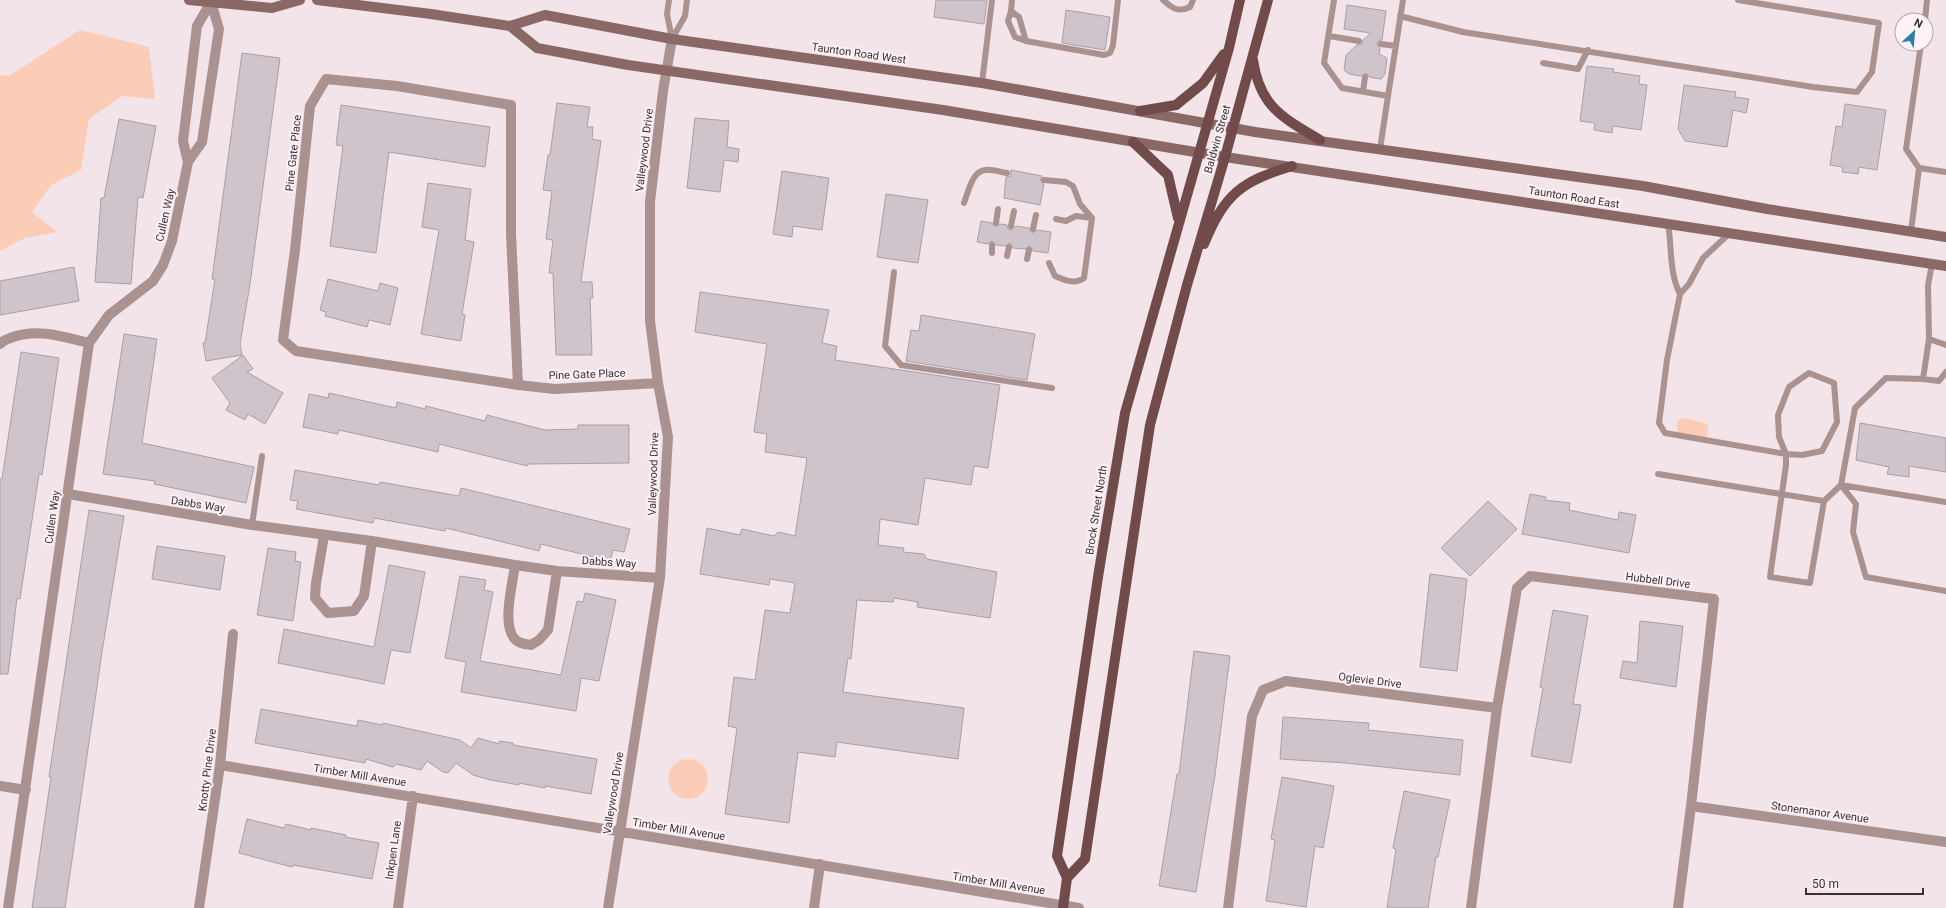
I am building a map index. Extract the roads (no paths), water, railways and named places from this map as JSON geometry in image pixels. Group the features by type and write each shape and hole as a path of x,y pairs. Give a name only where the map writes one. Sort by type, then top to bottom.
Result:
{"main road":[{"path":"189,0 272,8 300,0"},
{"name":"Taunton Road West","path":"317,0 431,14 510,26 545,15 672,39 982,83 1105,106 1140,110 1206,122"},
{"name":"Baldwin Street","path":"1198,152 1228,48 1240,0"},
{"name":"Baldwin Street","path":"1187,284 1225,157 1268,0"},
{"path":"510,26 537,48 666,71 950,111 1198,152"},
{"path":"1140,110 1176,105 1203,83 1228,48"},
{"path":"1252,54 1256,80 1264,98 1272,108 1288,120 1320,140"},
{"name":"Taunton Road East","path":"1206,122 1233,128 1643,186 1767,209 1946,237"},
{"path":"1133,142 1168,175 1179,220"},
{"name":"Taunton Road East","path":"1198,152 1946,266"},
{"name":"Brock Street North","path":"1067,878 1057,856 1112,484 1125,413 1198,152"},
{"path":"1063,907 1067,878 1085,859 1150,425 1187,284 1215,217 1230,197 1247,183 1266,174 1292,166"}],"street":[{"name":"Cullen Way","path":"188,162 202,142 219,29 211,2"},
{"name":"Cullen Way","path":"8,908 89,343 109,315 153,281 163,265 172,241 180,208 188,162 183,141 196,26 211,2"},
{"name":"Valleywood Drive","path":"608,908 660,578 668,437 658,383 650,321 650,202 666,71 672,39"},
{"name":"Pine Gate Place","path":"518,385 511,234 512,105 397,86 326,79 310,106 295,250 283,340 296,351 518,385 555,389 658,383"},
{"path":"0,344 2,341 23,333 44,332 89,343"},
{"name":"Dabbs Way","path":"68,494 252,525 324,536 372,541 557,571 660,578"},
{"path":"324,536 315,598 328,613 354,611 364,596 372,541"},
{"path":"515,565 508,619 510,632 518,642 531,645 539,640 548,630 557,571"},
{"name":"Hubbell Drive","path":"1496,708 1517,588 1530,576 1714,599 1691,806"},
{"name":"Knotty Pine Drive","path":"200,908 220,765 233,634"},
{"name":"Oglevie Drive","path":"1228,908 1252,716 1263,690 1286,681 1496,708"},
{"path":"1471,908 1496,708"},
{"name":"Timber Mill Avenue","path":"220,765 820,864 1063,907 1079,908"},
{"path":"0,786 26,790"},
{"name":"Inkpen Lane","path":"398,908 413,796"},
{"path":"1678,908 1691,806"},
{"name":"Stonemanor Avenue","path":"1691,806 1946,842"},
{"path":"814,908 820,864"}],"lane":[{"path":"669,0 667,14 672,39"},
{"path":"672,39 685,16 687,0"},
{"path":"982,83 992,0"},
{"path":"1012,0 1008,21 1015,37 1026,41 1104,55 1110,53 1113,45 1118,0"},
{"path":"1163,0 1176,10 1181,11 1190,7 1193,0"},
{"path":"1334,0 1324,63 1342,88 1388,96"},
{"path":"1380,149 1403,0"},
{"path":"1400,16 1463,32 1588,50 1813,87 1857,92 1872,72 1879,23 1738,0"},
{"path":"1926,12 1928,0"},
{"path":"1011,11 1019,17 1026,41"},
{"path":"1329,36 1360,41"},
{"path":"1381,44 1396,46"},
{"path":"1543,63 1578,69 1588,50"},
{"path":"1911,231 1919,168 1906,149 1920,52"},
{"path":"1363,92 1365,77"},
{"path":"1919,168 1946,172"},
{"path":"964,203 972,180 978,173 984,170 1007,173"},
{"path":"1044,180 1066,182 1073,186 1080,204 1092,218 1084,278 1080,281 1067,282 1055,276 1049,263"},
{"path":"996,223 998,209"},
{"path":"1011,226 1014,211"},
{"path":"1033,229 1036,215"},
{"path":"1056,219 1066,221 1076,216 1092,218"},
{"path":"1668,223 1671,239 1673,281 1680,294"},
{"path":"1730,233 1703,258 1688,284 1680,294 1667,360 1658,423 1665,433 1786,454 1802,455 1822,451 1837,422 1834,383 1809,372 1789,387 1778,415 1779,437 1786,454 1786,465 1770,577 1810,583 1824,501 1842,485 1855,408 1886,378 1939,381 1946,372"},
{"path":"992,245 992,254"},
{"path":"1007,256 1009,247"},
{"path":"1028,259 1029,250"},
{"path":"1923,379 1929,340 1928,285 1932,264"},
{"path":"894,272 885,346 901,366 1052,388"},
{"path":"1929,340 1946,344"},
{"path":"252,525 262,456"},
{"path":"1658,474 1824,501"},
{"path":"1842,485 1946,502"},
{"path":"1842,485 1856,504 1853,532 1866,577 1946,591"}]}
